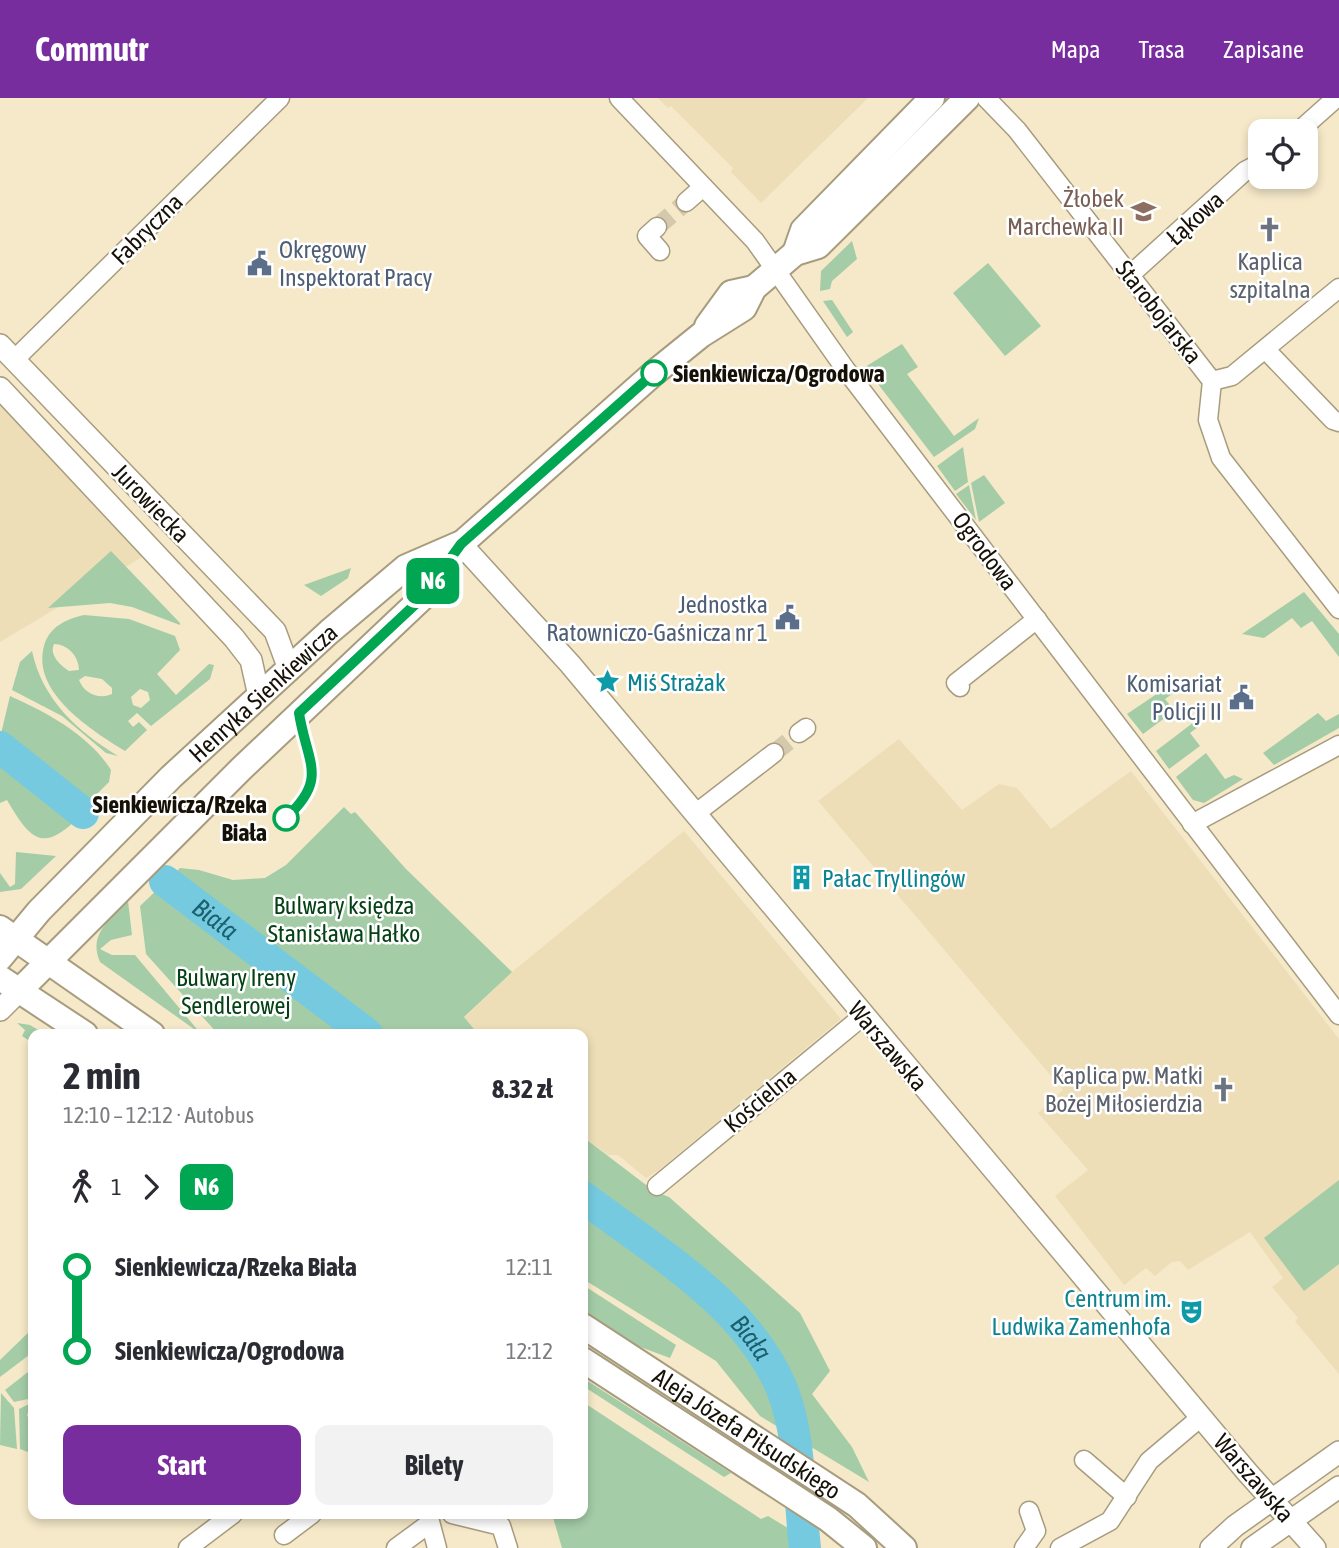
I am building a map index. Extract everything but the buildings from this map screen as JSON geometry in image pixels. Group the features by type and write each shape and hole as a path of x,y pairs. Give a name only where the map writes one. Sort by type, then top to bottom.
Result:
{"main road":[{"name":"Henryka Sienkiewicza","path":"786,261 803,230 932,98"},
{"name":"Henryka Sienkiewicza","path":"10,984 48,962 284,727 421,599 461,544 701,335 744,308 754,288 786,261 818,246 967,98"},
{"name":"Henryka Sienkiewicza","path":"0,958 8,933 289,669 406,567 461,544"},
{"path":"284,727 289,669"},
{"path":"8,933 145,1029"},
{"path":"10,984 78,1029"},
{"name":"Aleja Józefa Piłsudskiego","path":"588,1329 857,1505 904,1548"},
{"name":"Aleja Józefa Piłsudskiego","path":"588,1363 828,1519 864,1548"}],"street":[{"name":"Fabryczna","path":"5,359 280,98"},
{"name":"Ogrodowa","path":"619,98 755,241 786,261 846,370 1339,1015"},
{"name":"Starobojarska","path":"986,98 1017,130 1212,381 1208,420 1221,458 1339,609"},
{"path":"1312,119 1336,98"},
{"name":"Łąkowa","path":"1130,275 1248,169"},
{"path":"686,202 703,187"},
{"path":"657,227 647,236 660,251"},
{"path":"1212,381 1233,376 1339,288"},
{"path":"1271,345 1332,420 1339,422"},
{"name":"Jurowiecka","path":"5,359 275,631 289,669"},
{"name":"Jurowiecka","path":"0,388 144,540 251,660 259,696"},
{"path":"144,540 164,517"},
{"name":"Warszawska","path":"461,544 552,643 1201,1417 1315,1548"},
{"path":"212,614 236,592"},
{"path":"960,687 956,683 1037,619"},
{"path":"1192,824 1339,745"},
{"path":"695,814 774,753"},
{"name":"Henryka Sienkiewicza","path":"0,1010 10,984"},
{"name":"Kościelna","path":"657,1186 863,1016"},
{"path":"1060,1548 1110,1521 1149,1461 1201,1417"},
{"path":"1211,1548 1272,1499 1339,1452"},
{"path":"1084,1460 1127,1497"},
{"path":"1252,1548 1339,1487"},
{"path":"1024,1548 1036,1531 1029,1511"},
{"path":"188,1548 226,1519"},
{"path":"284,1535 305,1519"},
{"path":"396,1548 428,1519"},
{"path":"429,1519 437,1548"},
{"path":"472,1519 501,1526 508,1548"}],"shaded area":[{"path":"658,98 868,98 761,203 731,172 733,168 671,106 668,108"},
{"path":"0,389 152,551 0,642"},
{"path":"899,739 962,810 999,784 1017,788 1051,829 1131,771 1339,1039 1339,1374 1295,1321 1298,1318 1272,1287 1283,1278 1250,1232 1188,1270 1180,1261 1172,1262 1155,1276 1146,1268 1124,1285 1055,1196 1088,1170 1038,1113 1063,1090 818,801"},
{"path":"684,831 841,1019 646,1178 618,1155 608,1155 588,1141 588,1029 474,1029 464,1018 512,972"}],"green space":[{"path":"852,241 857,259 832,281 830,289 820,291 821,271"},
{"path":"988,263 1041,326 1005,356 953,293"},
{"path":"832,300 853,332 847,337 823,301"},
{"path":"902,344 918,367 907,374 954,436 979,418 975,429 934,457 865,367"},
{"path":"963,447 968,482 955,491 937,466"},
{"path":"984,475 1005,503 979,522 971,483"},
{"path":"969,485 976,520 956,494"},
{"path":"111,551 180,625 132,607 110,603 48,608"},
{"path":"351,568 348,578 321,596 304,585"},
{"path":"1304,592 1339,634 1339,657 1312,621 1301,628 1292,618 1264,638 1242,634"},
{"path":"84,615 129,619 175,636 180,650 157,674 176,695 209,664 214,665 210,679 151,726 137,713 128,721 133,727 139,722 147,730 125,751 97,733 68,709 55,695 47,679 42,663 46,639 59,625","holes":["54,644 71,652 77,660 79,670 69,671 59,663 54,656","85,676 102,679 112,688 112,694 92,694 84,689 79,680","140,689 148,692 150,700 141,708 133,705 131,697"]},
{"path":"32,651 44,684 63,712 89,736 118,756 106,753 62,716 12,690 20,662"},
{"path":"1170,685 1175,692 1165,699 1173,709 1181,706 1143,734 1127,714"},
{"path":"10,696 66,726 102,757 111,770 109,782 86,805 0,738"},
{"path":"1318,713 1326,721 1339,714 1339,728 1274,765 1263,753"},
{"path":"1194,722 1198,727 1190,733 1200,746 1169,769 1156,751"},
{"path":"0,753 80,816 57,835 39,838 32,833 24,826 7,800 0,803"},
{"path":"1206,753 1225,779 1234,775 1243,779 1204,803 1193,800 1176,777"},
{"name":"Bulwary księdza Stanisława Hałko","path":"344,807 351,814 355,812 406,869 512,972 464,1017 474,1029 214,1029 146,954 140,906 180,868 199,870 233,880 265,878 286,865"},
{"path":"16,852 56,856 21,889 0,892 0,873 10,887 15,884"},
{"path":"128,901 132,935 111,940 100,949 112,955 135,955 197,1029 100,962 97,944 102,928"},
{"path":"17,1023 37,1029 28,1029 28,1040 22,1036 25,1030"},
{"path":"588,1141 654,1191 669,1197 800,1313 830,1371 812,1394 852,1447 869,1482 760,1416 716,1361 588,1282"},
{"path":"1339,1180 1339,1264 1304,1291 1264,1238"},
{"path":"588,1288 676,1345 670,1358 635,1345 588,1315"},
{"path":"28,1333 28,1356 0,1377 0,1360"},
{"path":"28,1372 28,1399 14,1402 5,1390"},
{"path":"588,1381 731,1473 724,1477 588,1389"},
{"path":"1,1393 14,1408 17,1449 0,1445"},
{"path":"28,1404 28,1452 20,1449 19,1409"},
{"path":"588,1405 761,1519 768,1516 821,1548 562,1548 553,1519 588,1519"}],"waterway":[{"name":"Biała","path":"0,747 83,813"},
{"name":"Biała","path":"165,881 360,1029"},
{"name":"Biała","path":"588,1201 696,1281 746,1330 766,1358 782,1389 793,1427 805,1548"}],"tunnel":[{"path":"657,227 686,202"},
{"path":"774,753 799,733"}],"bus line":[{"name":"N6","path":"286,818 308,796 313,780 299,713 421,599 461,544 654,373"}],"place":[{"name":"Żłobek Marchewka II","path":"1144,212"},
{"name":"Kaplica szpitalna","path":"1270,230"},
{"name":"Okręgowy Inspektorat Pracy","path":"259,263"},
{"name":"Sienkiewicza/Ogrodowa","path":"654,373"},
{"name":"Jednostka Ratowniczo-Gaśnicza nr 1","path":"788,618"},
{"name":"Miś Strażak","path":"607,682"},
{"name":"Komisariat Policji II","path":"1242,697"},
{"name":"Sienkiewicza/Rzeka Biała","path":"286,818"},
{"name":"Pałac Tryllingów","path":"802,878"},
{"name":"Kaplica pw. Matki Bożej Miłosierdzia","path":"1223,1089"},
{"name":"Centrum im. Ludwika Zamenhofa","path":"1191,1312"}],"park label":[{"name":"Bulwary Ireny Sendlerowej","path":"236,991"}]}
